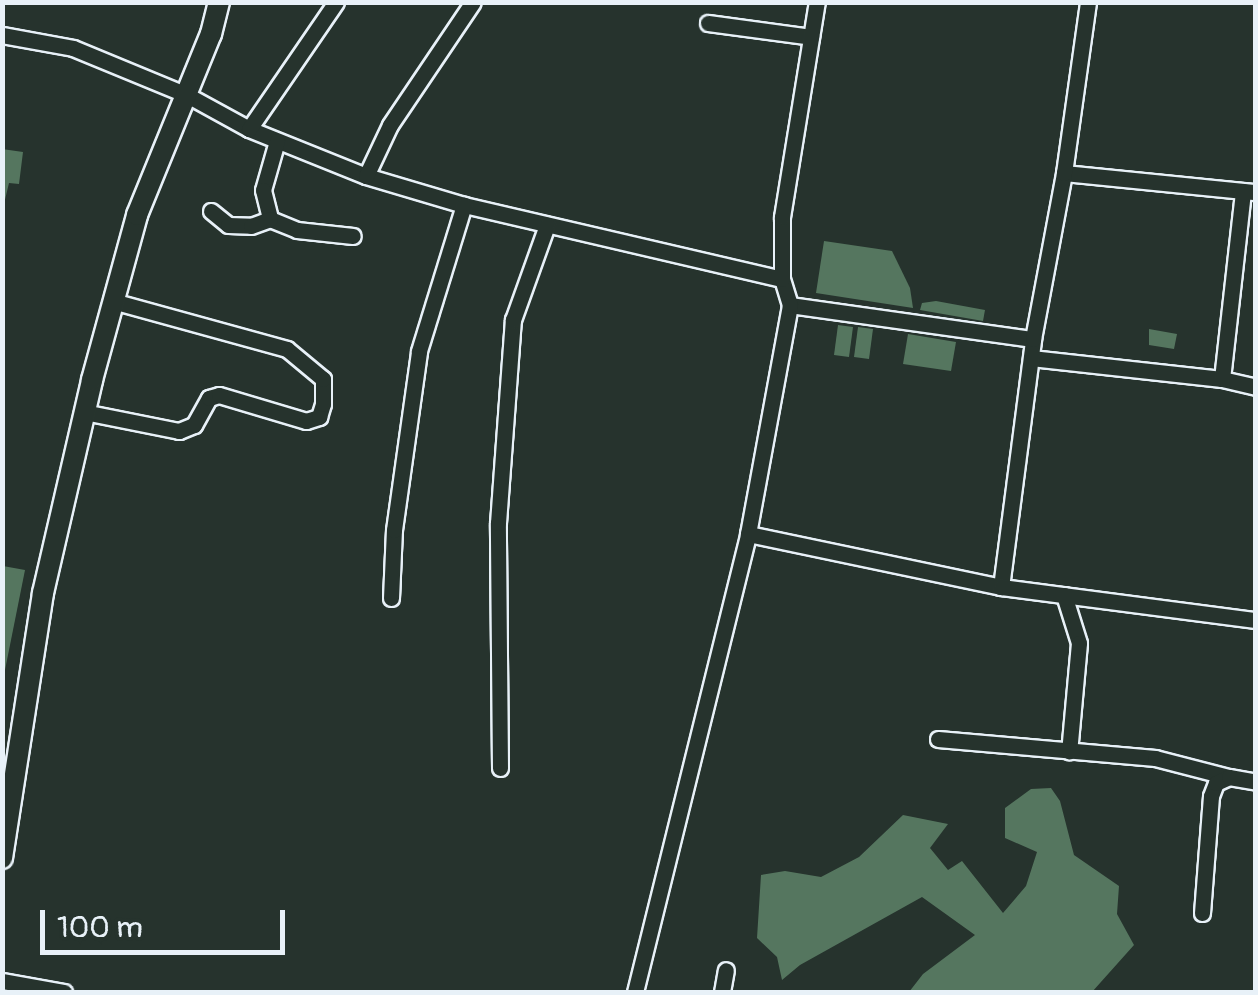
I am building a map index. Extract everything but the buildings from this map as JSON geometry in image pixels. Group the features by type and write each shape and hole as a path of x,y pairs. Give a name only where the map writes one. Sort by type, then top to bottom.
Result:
{"street":[{"path":"2,858 43,593 84,412 153,170 186,95 218,2"},
{"path":"249,129 336,2"},
{"path":"366,176 390,124 473,2"},
{"path":"635,992 748,534 790,305 782,279 782,217 817,2"},
{"path":"1001,588 1033,339 1064,173 1088,2"},
{"path":"708,23 811,38"},
{"path":"2,35 53,41 186,95 276,141 366,176 464,205 782,279"},
{"path":"270,219 263,190 276,141"},
{"path":"1064,173 1249,191 1222,379"},
{"path":"391,598 394,530 419,351 464,205"},
{"path":"210,211 228,225 252,226 270,219 297,230 352,236"},
{"path":"500,768 498,522 512,340 521,292 547,225"},
{"path":"84,412 179,431 194,425 208,398 219,395 306,422 320,417 324,404 323,379 286,349 114,302"},
{"path":"790,305 1033,339"},
{"path":"1031,358 1222,379 1256,387"},
{"path":"748,534 1001,588 1256,620"},
{"path":"1064,596 1079,643 1069,752"},
{"path":"938,738 1155,758 1256,782"},
{"path":"1202,913 1210,796 1216,782 1229,777"},
{"path":"722,992 726,970"},
{"path":"2,981 64,992"}],"green space":[{"path":"2,149 23,152 19,184 9,183 3,208"},
{"path":"824,241 892,251 910,288 913,308 816,293"},
{"path":"936,301 985,310 983,321 920,310 922,303"},
{"path":"838,325 853,327 849,357 834,355"},
{"path":"858,327 873,329 869,359 854,357"},
{"path":"1149,329 1177,334 1174,349 1149,345"},
{"path":"908,334 956,342 951,371 903,364"},
{"path":"2,566 25,570 3,680"},
{"path":"1051,788 1060,801 1074,855 1119,886 1117,914 1134,945 1092,992 909,992 923,974 975,935 922,897 800,965 782,980 777,957 757,938 761,875 785,871 821,877 859,857 903,815 948,824 930,848 948,870 962,861 1003,913 1026,886 1037,852 1005,838 1005,808 1031,789"}]}
